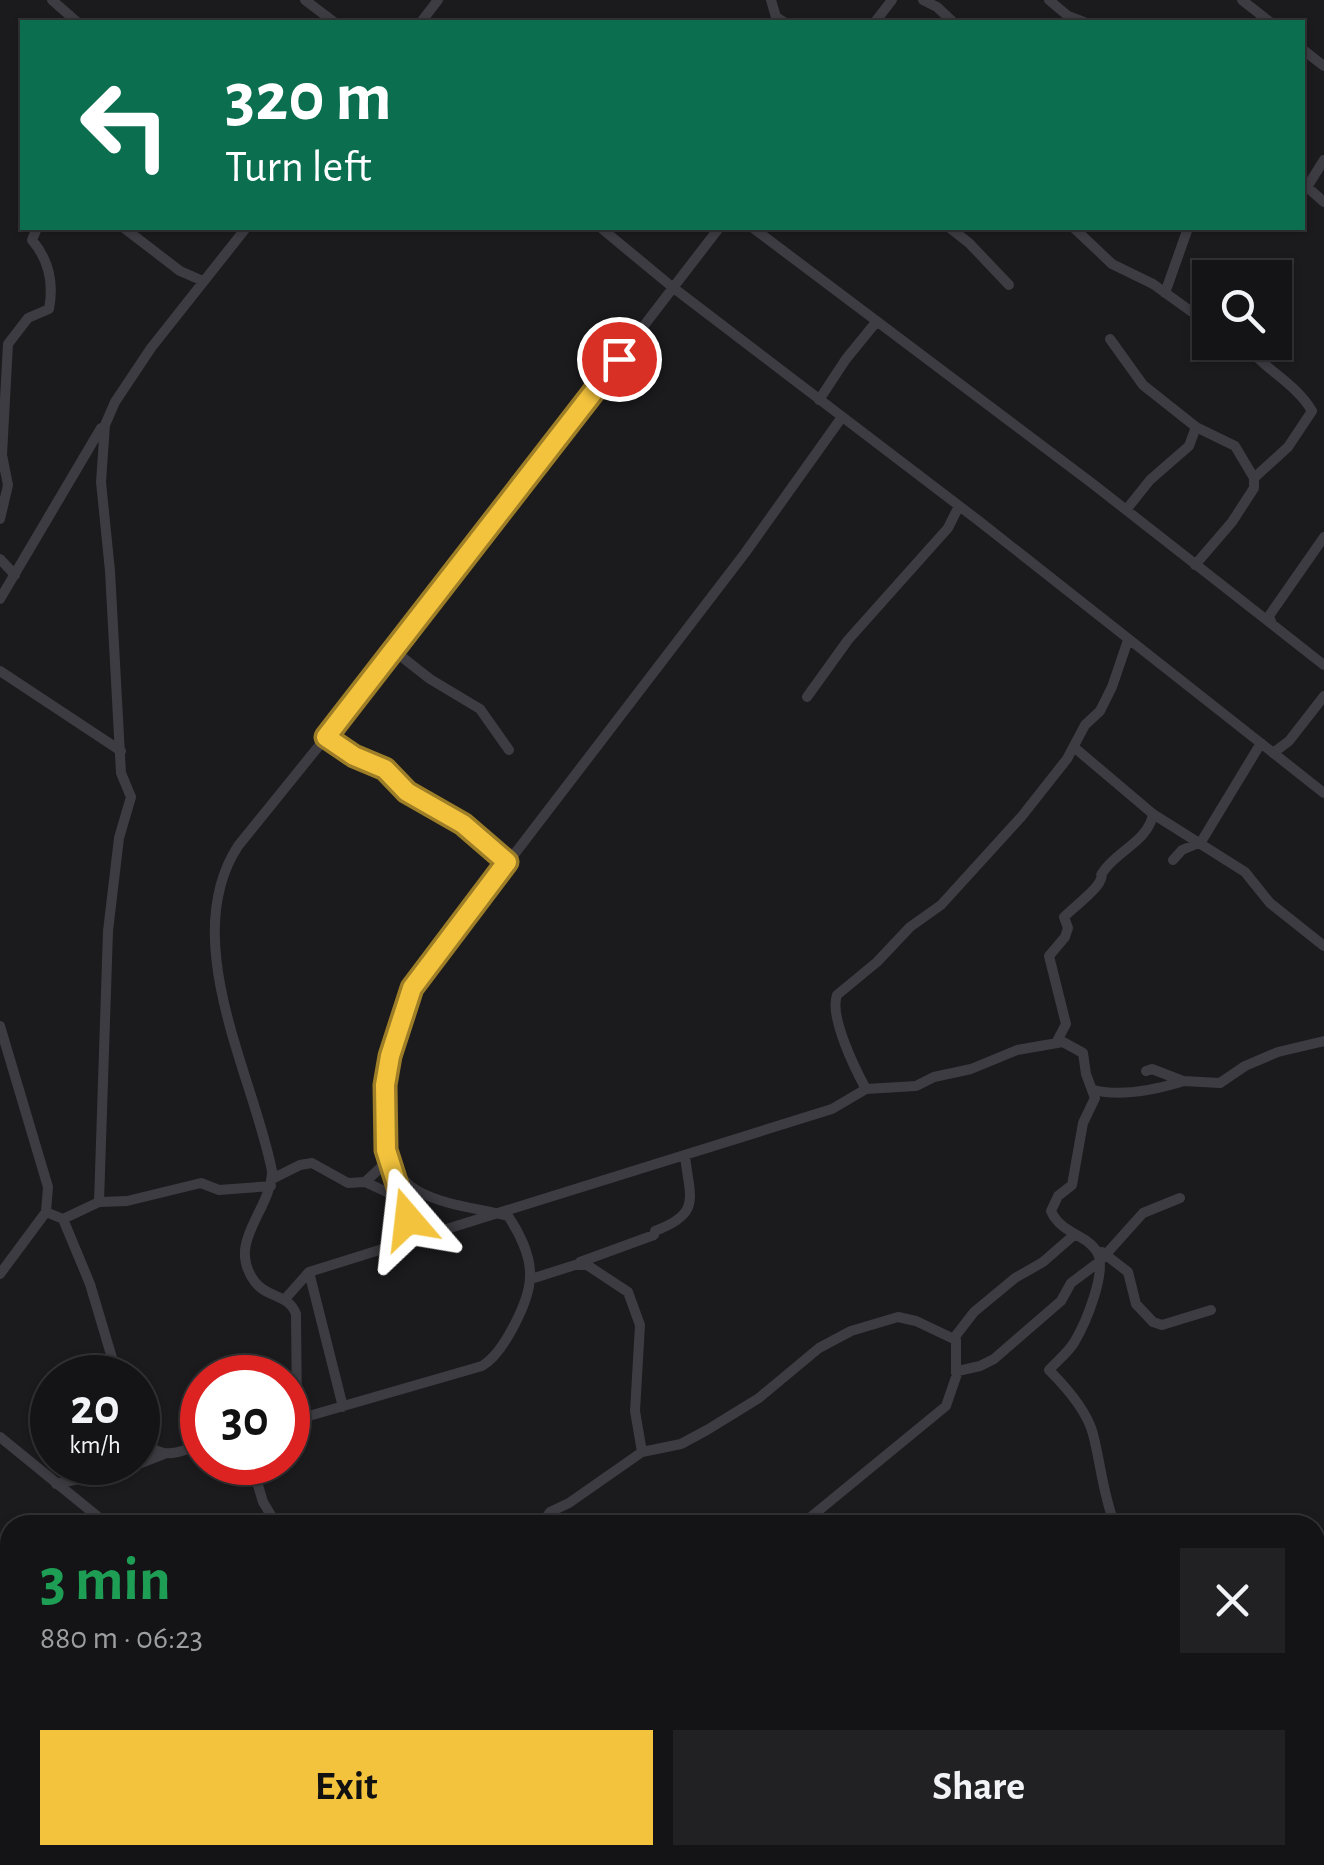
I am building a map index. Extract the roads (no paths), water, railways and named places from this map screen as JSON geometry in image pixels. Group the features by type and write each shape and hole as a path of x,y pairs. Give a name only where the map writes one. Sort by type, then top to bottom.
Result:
{"street":[{"path":"52,0 75,20"},
{"path":"305,0 331,20"},
{"path":"423,20 438,0"},
{"path":"876,20 892,0"},
{"path":"923,0 951,20"},
{"path":"1049,0 1077,20"},
{"path":"1242,0 1267,20"},
{"path":"1324,160 1305,186 1324,202"},
{"path":"0,519 8,484 2,455 8,344 28,318 49,309 52,292 51,278 32,240 36,230"},
{"path":"127,230 180,271 204,281"},
{"path":"0,599 151,348 244,230"},
{"path":"602,230 1324,793"},
{"path":"298,1355 294,1306 259,1287 243,1258 246,1238 271,1182 270,1159 235,1042 216,959 218,891 225,868 238,846 717,230"},
{"path":"757,230 1324,665"},
{"path":"952,230 1010,285"},
{"path":"1076,230 1112,264 1192,312"},
{"path":"1165,293 1187,230"},
{"path":"820,400 846,359 878,322"},
{"path":"1110,339 1142,385 1196,427 1235,446 1254,478 1254,488 1232,522 1195,565"},
{"path":"1254,478 1288,447 1312,411 1302,395 1259,360"},
{"path":"414,1240 391,1164 385,1085 412,988 745,553 842,417"},
{"path":"99,1202 108,931 119,838 131,796 121,773 101,482 107,418"},
{"path":"1126,510 1150,480 1189,446 1196,427"},
{"path":"807,697 848,640 948,528 959,506"},
{"path":"1272,625 1269,616 1324,537"},
{"path":"0,559 15,574"},
{"path":"866,1090 834,1012 837,995 910,927 941,904 987,857 1075,748 1086,724 1100,711 1128,640"},
{"path":"393,650 430,679 480,709 510,750"},
{"path":"0,671 121,751"},
{"path":"1273,753 1288,741 1324,696"},
{"path":"326,737 354,756 385,769 407,792 463,824 507,862"},
{"path":"1173,860 1182,850 1199,843 1261,743"},
{"path":"1075,748 1153,814 1245,872 1270,903 1324,946"},
{"path":"1056,1043 1066,1024 1049,956 1065,937 1068,928 1064,918 1098,887 1108,865 1132,847 1153,814"},
{"path":"0,1026 50,1195 46,1212 0,1274"},
{"path":"1146,1071 1152,1069 1183,1081 1220,1082 1278,1052 1324,1041"},
{"path":"285,1299 309,1272 832,1109 866,1090 916,1086 1016,1050 1056,1043 1084,1052 1086,1074 1095,1098 1084,1118 1072,1185 1058,1196 1052,1211 1057,1222 1093,1246 1103,1259 1128,1272 1136,1304 1153,1322 1162,1325 1211,1310"},
{"path":"1094,1090 1110,1094 1162,1088 1183,1081"},
{"path":"531,1279 644,1240 686,1215 692,1194 686,1155"},
{"path":"46,1212 63,1218 99,1202 128,1201 201,1184 218,1190 271,1182 300,1165 312,1164 348,1182 365,1182 402,1198"},
{"path":"365,1182 391,1164"},
{"path":"310,1416 492,1360 516,1318 531,1279 515,1226 508,1216 486,1214 419,1192 391,1164"},
{"path":"956,1373 994,1359 1061,1301 1071,1283 1103,1259 1143,1213 1180,1198"},
{"path":"63,1218 90,1284 111,1355"},
{"path":"954,1338 974,1312 1074,1235"},
{"path":"1103,1259 1087,1318 1074,1344 1049,1370 1065,1386 1093,1434 1111,1515"},
{"path":"575,1265 587,1265 628,1292 640,1325 636,1411 642,1452"},
{"path":"309,1272 343,1406"},
{"path":"548,1515 642,1452 681,1444 707,1430 759,1398 818,1348 852,1332 898,1318 916,1321 954,1338 958,1344 956,1373 946,1406 812,1515"},
{"path":"0,1437 30,1462"},
{"path":"160,1456 180,1451"},
{"path":"160,1452 164,1454"},
{"path":"57,1485 95,1515"},
{"path":"258,1485 271,1515"}]}
